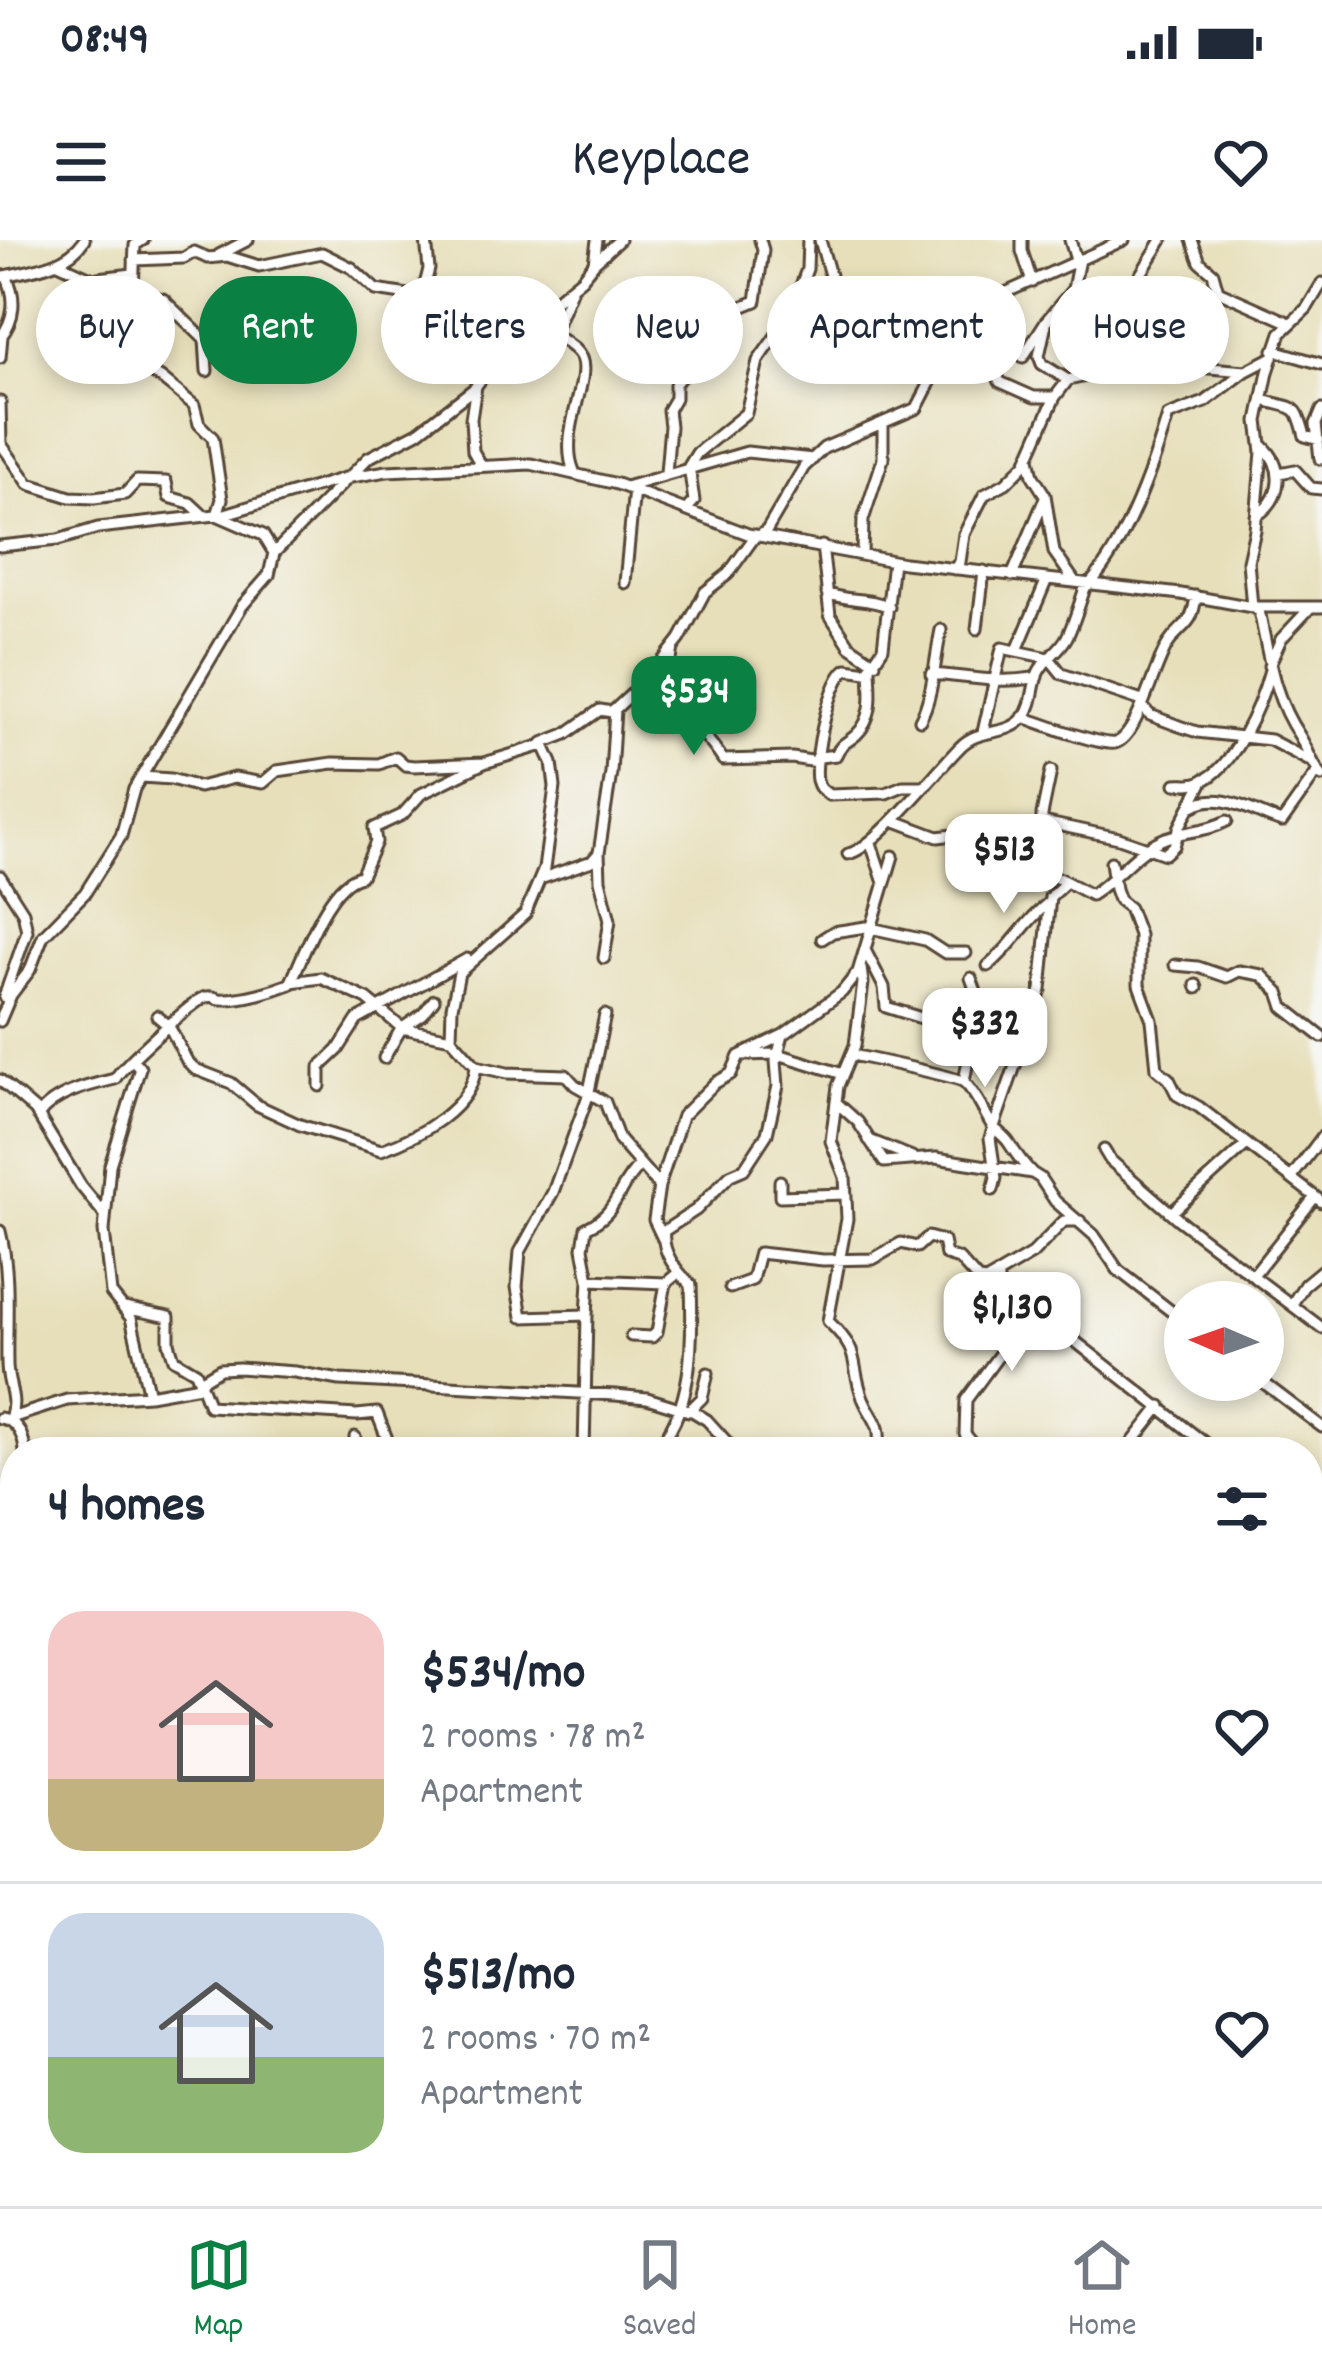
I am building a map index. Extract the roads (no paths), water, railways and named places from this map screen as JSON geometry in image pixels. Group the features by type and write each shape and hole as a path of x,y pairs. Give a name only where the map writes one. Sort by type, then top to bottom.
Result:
{"street":[{"path":"0,358 1,337 13,307 13,289 3,277 58,262 84,240"},
{"path":"114,276 134,274 135,245 143,240"},
{"path":"134,260 184,258 194,252 208,258 248,240"},
{"path":"426,240 427,276"},
{"path":"594,262 597,240"},
{"path":"0,1021 11,995 32,968 43,936 85,893 121,836 131,796 242,606 269,574 274,553 368,458 418,432 477,385 488,370 494,342 517,332 620,240"},
{"path":"666,473 668,410 675,398 675,384 731,313 756,301 763,256 760,240"},
{"path":"804,276 808,240"},
{"path":"820,240 830,276"},
{"path":"1022,240 1032,282"},
{"path":"1026,351 1034,334 1073,289 1077,260 1070,240"},
{"path":"1026,284 1124,240"},
{"path":"1140,276 1162,240"},
{"path":"1192,240 1219,291 1288,322"},
{"path":"219,255 262,266 324,254 381,291"},
{"path":"58,262 85,276"},
{"path":"1252,607 1248,561 1256,516 1258,422 1273,354 1288,322 1306,308 1322,284"},
{"path":"573,286 554,332 579,353 585,374 572,414 568,459 574,471"},
{"path":"175,312 199,336"},
{"path":"1047,320 1040,359 1050,366"},
{"path":"687,509 694,500 688,466 746,413 758,361 767,348"},
{"path":"848,854 871,843 962,744 983,732 1010,731 1023,717 1031,706 1037,677 1067,638 1084,584 1105,566 1141,495 1168,416 1205,402 1273,354 1322,364"},
{"path":"1229,369 1246,370"},
{"path":"167,384 196,408 199,424 212,439 222,499 217,515"},
{"path":"604,958 610,920 598,853 615,710 673,648 705,592 767,530 813,459 834,442 911,413 925,384"},
{"path":"1005,384 1034,397 1055,397"},
{"path":"954,569 984,494 1006,483 1029,458 1065,384"},
{"path":"477,385 471,430 473,451 481,465"},
{"path":"1263,400 1296,410 1303,418 1305,436 1318,440"},
{"path":"0,402 1,444 29,484 70,496 102,497 124,494 137,481 159,480 166,482 169,497 190,503 204,517"},
{"path":"1320,459 1316,424 1322,410"},
{"path":"862,554 862,520 883,459 884,423"},
{"path":"1256,516 1273,500 1279,473 1273,456 1261,443"},
{"path":"630,488 688,466 754,451 813,459"},
{"path":"1029,458 1045,498 1054,552 1084,584"},
{"path":"0,546 58,541 98,528 217,515 345,478 413,467 532,464 630,488 757,535 893,561 1196,596 1258,608 1281,709 1301,739 1308,760"},
{"path":"1279,473 1295,470 1311,488 1322,489"},
{"path":"625,583 630,488"},
{"path":"1012,576 1045,498"},
{"path":"217,515 263,535 274,553"},
{"path":"821,546 830,615 847,642 873,666"},
{"path":"673,648 668,674 676,705 723,760 835,756 842,744 860,732 872,706 873,666 883,648 893,561"},
{"path":"977,628 984,571"},
{"path":"1018,648 1047,579"},
{"path":"827,592 889,607"},
{"path":"1023,717 1068,734 1119,742 1132,731 1168,643 1191,620 1196,596"},
{"path":"1252,607 1316,608"},
{"path":"1176,784 1197,783 1224,762 1251,727 1281,639 1316,608"},
{"path":"920,720 929,706 941,629"},
{"path":"983,732 1002,648 1018,648 1049,658 1062,674 1141,703 1150,716 1198,732 1270,740 1308,760 1320,774 1282,822 1250,808 1208,799 1193,806"},
{"path":"873,666 848,669 838,676 818,760 819,787 829,795 922,786"},
{"path":"931,674 1006,683 1037,677"},
{"path":"291,982 322,921 326,901 350,878 361,876 376,842 374,828 401,815 421,794 484,763 543,745 600,710 615,710"},
{"path":"452,1038 459,973 528,910 545,863 555,803 553,768 543,745"},
{"path":"142,777 199,788 234,778 263,783 277,771 332,763 379,764 396,757 415,766 484,763"},
{"path":"892,820 938,837 968,833 1042,850 1052,771"},
{"path":"1176,833 1206,776"},
{"path":"1015,846 1019,869 1066,882 1091,895 1105,883 1112,868 1148,848 1176,833 1202,832 1227,820"},
{"path":"1043,822 1148,848"},
{"path":"1115,838 1112,868 1119,900 1130,908 1139,935 1139,986 1152,1020 1157,1070 1177,1096 1319,1200 1254,1274"},
{"path":"871,843 885,886"},
{"path":"537,881 592,861 598,853"},
{"path":"879,1437 880,1426 862,1396 854,1352 829,1323 847,1219 845,1177 831,1145 838,1086 852,1055 863,984 861,967 893,856"},
{"path":"0,876 23,912 27,931 1,1004 0,1021"},
{"path":"988,966 1007,951 1028,919 1066,882"},
{"path":"993,1190 990,1138 1041,990 1048,903"},
{"path":"822,939 851,927 926,940 945,953 966,953"},
{"path":"865,950 884,987 886,1007 917,1019 974,1025 1024,1040"},
{"path":"320,1086 320,1067 357,1020 482,951"},
{"path":"1175,965 1225,977 1239,971 1262,975 1279,992 1284,1007 1322,1037"},
{"path":"684,1410 691,1286 678,1274 653,1220 682,1116 731,1074 742,1054 783,1035 842,992 861,967"},
{"path":"38,1116 45,1106 96,1081 115,1078 122,1065 194,1002 321,978 380,1010 402,1028 452,1038 476,1065 506,1072 566,1075 605,1102 611,1126 659,1186"},
{"path":"964,1082 979,1000 970,978"},
{"path":"385,1058 402,1028 434,1000"},
{"path":"157,1016 195,1069 231,1083 257,1106 299,1125 381,1150 452,1110 475,1081 476,1065"},
{"path":"587,1315 522,1317 517,1287 520,1252 553,1192 589,1094 605,1016"},
{"path":"663,1239 668,1226 689,1216 730,1175 744,1169 767,1134 783,1035"},
{"path":"742,1054 778,1054 843,1074"},
{"path":"852,1055 964,1082 994,1127 1106,1250 1118,1270 1164,1306"},
{"path":"778,1082 791,1058"},
{"path":"132,1059 140,1068 110,1165 104,1214 111,1293 124,1308 140,1350 149,1394"},
{"path":"0,1080 38,1116 104,1214"},
{"path":"838,1104 884,1162 897,1164 912,1157 1032,1173"},
{"path":"1292,1178 1322,1137"},
{"path":"1171,1213 1247,1144"},
{"path":"1104,1150 1171,1213 1322,1328"},
{"path":"584,1437 586,1228 607,1217 626,1179 640,1165"},
{"path":"780,1181 780,1196 846,1194"},
{"path":"730,1288 752,1280 759,1253 839,1261 873,1259 901,1244 917,1247 928,1237 943,1241 946,1255 986,1281 1031,1254 1064,1221 1065,1208"},
{"path":"1064,1221 1080,1221"},
{"path":"0,1231 7,1267 7,1367 15,1399 7,1418"},
{"path":"1292,1304 1322,1270"},
{"path":"589,1280 666,1283 678,1274"},
{"path":"998,1274 998,1291 1027,1325 1043,1334 1057,1327 1198,1437"},
{"path":"632,1336 652,1337 657,1332 666,1283"},
{"path":"124,1308 169,1317 174,1359 196,1372 206,1404 219,1409 377,1413 386,1437"},
{"path":"968,1437 966,1400 1027,1325"},
{"path":"7,1418 88,1397 119,1399 200,1384 220,1370 239,1368 340,1380 647,1398 707,1420 722,1437"},
{"path":"667,1437 684,1410 702,1398 708,1373"},
{"path":"1284,1398 1322,1426"},
{"path":"1136,1437 1160,1406"}]}
